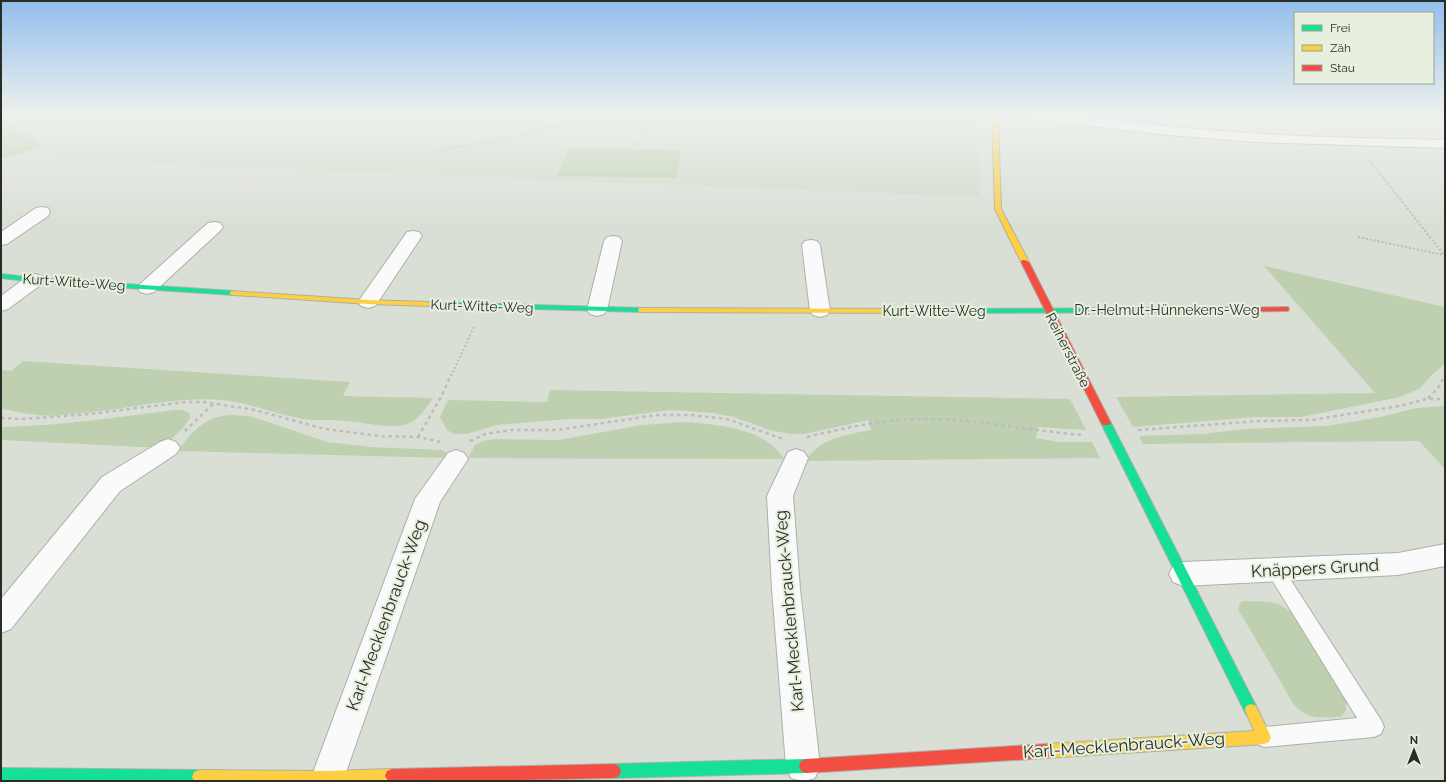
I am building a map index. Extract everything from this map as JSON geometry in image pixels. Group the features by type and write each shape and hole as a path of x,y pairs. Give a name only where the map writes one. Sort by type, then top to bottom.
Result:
{"street":[{"name":"Reiherstraße","path":"996,151 998,209 1048,311 1183,574"},
{"path":"1,240 42,212"},
{"path":"147,288 214,227"},
{"path":"368,302 413,236"},
{"path":"597,310 613,241"},
{"path":"811,245 820,311"},
{"name":"Kurt-Witte-Weg","path":"1,276 35,280 147,288 368,302 597,310 1048,311"},
{"path":"1,305 35,280"},
{"name":"Dr.-Helmut-Hünnekens-Weg","path":"1048,311 1285,309"},
{"name":"Karl-Mecklenbrauck-Weg","path":"795,445 780,496 786,589 803,766"},
{"path":"1,620 111,484 168,448"},
{"name":"Karl-Mecklenbrauck-Weg","path":"328,778 428,499 456,448"},
{"name":"Knäppers Grund","path":"1183,574 1398,564 1445,555"},
{"path":"1183,574 1264,737"},
{"name":"Karl-Mecklenbrauck-Weg","path":"1,775 328,778 803,766 1264,737"}],"lane":[{"path":"1264,737 1374,727 1275,570"}],"path":[{"path":"1363,151 1445,255"},
{"path":"1358,237 1445,255"},
{"path":"418,437 441,398 484,306"},
{"path":"1427,399 1438,388 1445,375"},
{"path":"1,418 22,419 90,414 185,402 214,403 255,410 325,429 380,436 418,437 456,448 485,434 511,430 557,430 656,415 691,415 727,419 795,445 868,424 903,419 937,419 1082,435 1111,435 1136,430 1258,421 1311,420 1399,406 1427,399 1445,399"},
{"path":"168,448 214,403"}],"shaded area":[{"path":"1,151 30,151 1,161"},
{"path":"51,151 978,151 980,197 63,160"}],"green space":[{"path":"1,151 25,151 1,159"},
{"path":"567,151 681,151 677,178 558,176"},
{"path":"1264,266 1445,307 1445,364 1419,389 1400,397 1302,417 1257,417 1133,427 1116,397 1375,393"},
{"path":"23,361 350,382 343,396 433,398 418,417 410,423 397,426 384,426 341,420 303,419 283,415 242,403 205,399 172,401 53,416 1,409 1,370 11,371"},
{"path":"550,390 1070,399 1086,430 1038,427 1036,438 1059,442 1092,442 1100,458 806,461 818,447 834,439 853,433 871,430 869,420 804,434 791,434 773,431 733,417 713,413 670,410 601,419 570,419 497,425 467,434 454,434 447,430 440,417 448,400 547,402"},
{"path":"1445,406 1445,469 1419,441 1143,444 1139,436 1202,434 1245,429 1327,426 1380,417 1416,408"},
{"path":"183,410 189,413 190,418 184,427 162,448 1,440 1,427 67,423"},
{"path":"221,416 249,416 327,442 370,447 441,450 449,454 448,458 177,451 194,431 206,422"},
{"path":"684,422 726,427 753,434 765,440 775,448 784,459 468,458 475,445 483,441 494,439 559,440 642,425"},
{"path":"1244,601 1264,601 1276,603 1293,614 1346,700 1346,710 1341,717 1310,716 1294,705 1238,609 1240,603"}],"traffic: fast":[{"path":"1,276 35,280 234,293"},
{"path":"428,304 642,310"},
{"path":"940,311 1184,310"},
{"path":"1106,423 1251,710"},
{"path":"614,771 806,766"},
{"path":"1,775 199,777"}],"traffic: slow":[{"path":"996,151 998,209 1025,262"},
{"path":"234,293 368,302 428,304"},
{"path":"642,310 940,311"},
{"path":"1046,751 1264,737 1251,710"},
{"path":"199,777 328,778 392,776"}],"traffic: jam":[{"path":"1025,262 1106,423"},
{"path":"1184,310 1285,309"},
{"path":"806,766 1046,751"},
{"path":"392,776 614,771"}]}
